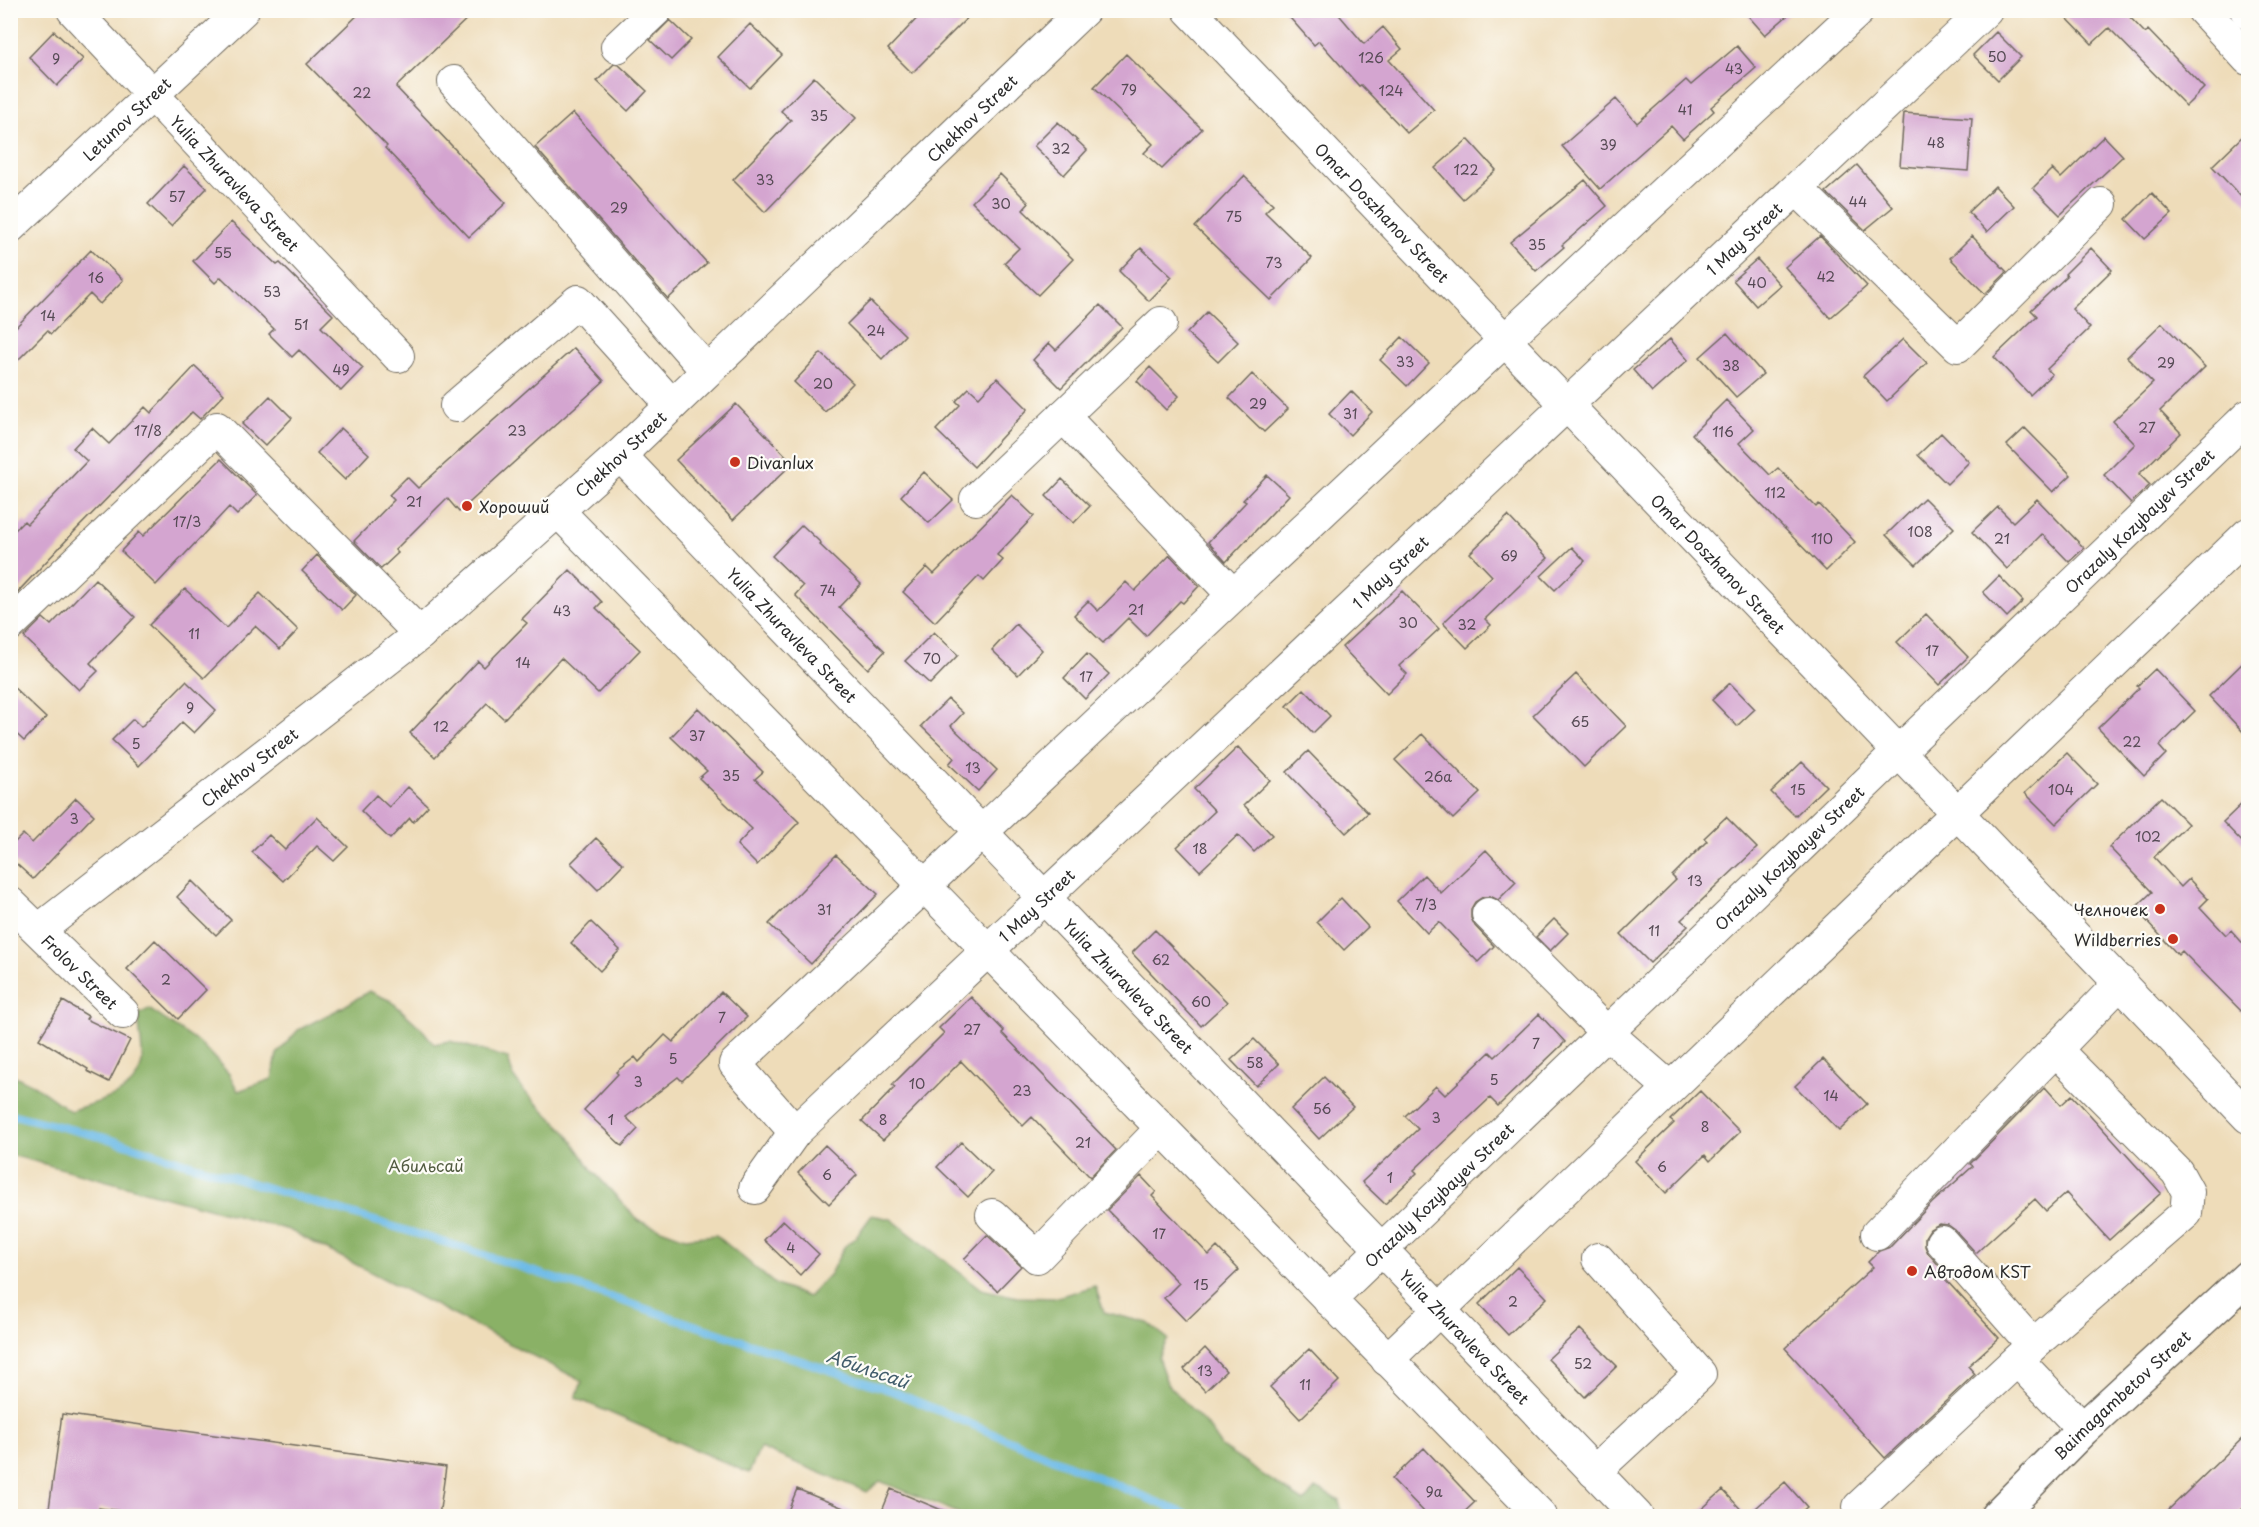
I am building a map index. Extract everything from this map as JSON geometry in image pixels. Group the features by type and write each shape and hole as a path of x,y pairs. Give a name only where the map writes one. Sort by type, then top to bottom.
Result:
{"main road":[{"name":"Baimagambetov Street","path":"1997,1516 2083,1429 2248,1277"}],"street":[{"name":"Yulia Zhuravleva Street","path":"73,10 398,356"},
{"path":"617,47 656,10"},
{"name":"Chekhov Street","path":"39,930 420,634 620,455 1084,10"},
{"name":"Omar Doszhanov Street","path":"1189,10 2248,1117"},
{"path":"795,1132 735,1064 1859,10"},
{"name":"1 May Street","path":"755,1188 795,1132 1986,10"},
{"path":"2202,10 2248,59"},
{"name":"Letunov Street","path":"10,227 152,95 229,15"},
{"path":"454,82 707,371"},
{"path":"1797,189 1958,346 2101,204"},
{"path":"456,406 578,302 672,405"},
{"path":"976,499 1161,323"},
{"path":"1063,416 1233,595"},
{"name":"Orazaly Kozybayev Street","path":"1329,1300 2248,416"},
{"path":"10,625 217,428 420,634"},
{"name":"Yulia Zhuravleva Street","path":"620,455 1638,1516"},
{"path":"558,511 1540,1516"},
{"path":"1387,1360 2248,534"},
{"name":"Frolov Street","path":"10,903 123,1012"},
{"path":"1488,914 1607,1033 1670,1088"},
{"path":"1877,1234 2121,982"},
{"path":"1859,1507 2025,1353 2186,1213 2188,1192 2177,1172 2055,1049"},
{"path":"992,1215 1036,1257 1161,1129"},
{"path":"1942,1242 2083,1429"},
{"path":"1594,1472 1700,1374 1598,1259"}],"green space":[{"name":"Абильсай","path":"369,991 391,1001 422,1029 434,1044 450,1041 508,1058 513,1076 523,1090 567,1133 592,1170 639,1221 685,1238 716,1235 776,1285 808,1297 830,1274 844,1247 856,1237 872,1215 891,1219 981,1289 1017,1297 1054,1298 1095,1286 1104,1312 1148,1323 1168,1339 1158,1358 1167,1383 1210,1429 1221,1447 1304,1502 1316,1488 1340,1501 1341,1516 966,1516 880,1481 867,1492 760,1448 749,1473 576,1398 582,1381 289,1230 11,1155 11,1074 35,1086 70,1111 115,1095 125,1090 139,1073 142,1055 139,1014 149,1009 202,1045 229,1074 238,1091 272,1079 277,1054 298,1030"}],"building":[{"path":"363,10 476,10 396,87 506,203 469,237 385,148 387,146 307,64"},
{"path":"925,10 975,10 912,73 888,49"},
{"path":"1283,10 1335,10 1364,44 1383,27 1402,49 1389,60 1434,110 1407,133 1361,85 1359,86 1319,41 1314,45"},
{"path":"1743,10 1794,10 1765,35"},
{"path":"2059,10 2127,10 2125,12 2145,33 2148,30 2204,88 2186,106 2109,28 2092,44"},
{"path":"670,20 691,40 671,60 650,40"},
{"path":"750,24 782,55 750,88 718,57"},
{"path":"54,31 83,59 57,86 29,57"},
{"path":"1996,32 2021,57 1998,80 1973,55"},
{"path":"1737,46 1756,68 1711,107 1714,111 1683,139 1671,126 1600,189 1562,146 1616,99 1637,123 1686,80 1691,85"},
{"path":"1126,54 1202,129 1162,169 1144,153 1153,144 1094,87"},
{"path":"614,64 619,65 647,91 628,111 597,81"},
{"path":"814,77 856,118 765,212 733,180 791,120 781,111"},
{"path":"573,113 707,263 668,299 535,147"},
{"path":"1904,113 1972,118 1968,171 1900,166"},
{"path":"1058,122 1087,150 1064,175 1034,146"},
{"path":"2248,131 2248,204 2212,166"},
{"path":"2104,136 2123,156 2060,215 2033,188 2052,169 2061,178"},
{"path":"1468,139 1496,170 1463,199 1435,168"},
{"path":"1857,165 1893,207 1865,230 1826,192"},
{"path":"184,166 207,188 171,226 148,204"},
{"path":"1000,174 1029,203 1023,210 1073,259 1038,295 1004,263 1019,248 972,202"},
{"path":"1244,176 1273,204 1265,212 1312,258 1271,300 1195,227"},
{"path":"1585,180 1607,206 1536,271 1510,242"},
{"path":"1995,186 2014,206 1987,232 1968,212"},
{"path":"2152,193 2172,214 2145,239 2126,219"},
{"path":"231,222 277,265 280,263 333,315 321,327 363,368 341,391 299,350 292,357 269,334 274,329 221,277 215,283 193,261"},
{"path":"1820,236 1867,286 1830,318 1785,267"},
{"path":"1972,236 2007,272 1985,294 1950,258"},
{"path":"1141,248 1172,277 1149,301 1119,271"},
{"path":"2091,248 2112,270 2072,309 2090,328 2047,369 2052,374 2030,395 1994,357 2037,316 2031,310 2067,276 2065,274"},
{"path":"91,250 123,280 100,304 90,294 51,334 47,331 10,368 10,333"},
{"path":"1757,259 1780,285 1756,306 1733,280"},
{"path":"870,301 905,335 882,359 847,324"},
{"path":"1100,305 1122,327 1061,388 1033,360 1049,343 1056,350"},
{"path":"1207,312 1238,342 1218,362 1187,333"},
{"path":"2162,323 2205,367 2160,411 2181,433 2139,474 2150,485 2131,503 2104,475 2135,444 2113,421 2153,383 2127,357"},
{"path":"1727,333 1763,374 1736,397 1700,357"},
{"path":"1402,337 1429,363 1407,386 1380,360"},
{"path":"1670,339 1688,360 1652,392 1633,370"},
{"path":"1903,339 1927,363 1887,401 1863,376"},
{"path":"574,348 604,381 459,512 447,498 395,550 398,553 381,569 354,541 394,500 389,495 407,477 418,488"},
{"path":"821,353 853,383 825,412 794,382"},
{"path":"195,366 224,394 200,419 192,412 10,600 10,535 24,521 27,524 87,461 73,448 92,428 109,444 145,407 151,413"},
{"path":"1150,367 1179,396 1166,410 1137,381"},
{"path":"1252,374 1288,409 1264,432 1229,398"},
{"path":"997,378 1028,409 974,467 936,430 960,405 956,401 969,388 979,397"},
{"path":"1351,391 1372,412 1350,435 1329,414"},
{"path":"270,396 292,418 265,446 242,424"},
{"path":"1726,400 1754,429 1739,443 1770,475 1778,468 1816,507 1819,504 1855,542 1826,571 1692,434"},
{"name":"Divanlux","path":"736,404 793,463 733,520 676,460"},
{"path":"341,428 369,454 345,480 317,453"},
{"path":"2025,428 2071,475 2053,492 2007,445"},
{"path":"1941,433 1969,462 1947,484 1918,455"},
{"path":"221,459 257,495 237,515 229,507 156,585 121,551 139,532 143,536"},
{"path":"924,472 953,500 929,523 901,496"},
{"path":"1267,475 1289,495 1226,562 1208,542 1246,502 1243,500"},
{"path":"1062,479 1090,506 1074,523 1046,496"},
{"path":"1012,495 1034,516 997,555 1003,560 984,581 979,576 935,622 903,592 927,567 934,574"},
{"path":"1924,498 1954,528 1916,565 1886,535"},
{"path":"2037,499 2084,548 2069,562 2042,534 2007,569 1972,532 1998,507 2013,522"},
{"path":"1508,516 1548,558 1485,619 1491,625 1467,648 1443,623 1492,576 1470,553"},
{"path":"802,525 861,584 839,607 885,651 868,669 795,595 803,586 772,556"},
{"path":"1572,547 1585,561 1555,590 1541,576"},
{"path":"317,555 356,595 342,610 302,571"},
{"path":"1170,555 1199,586 1183,603 1180,601 1146,636 1128,618 1103,643 1074,615 1088,601 1098,611 1126,582 1135,591"},
{"path":"570,570 602,602 596,608 640,650 598,693 561,658 504,719 487,703 435,757 410,733 478,661 484,667 527,623 522,619"},
{"path":"1999,576 2023,601 2007,617 1983,592"},
{"path":"95,579 135,617 90,663 98,671 79,690 24,637 43,618 51,625"},
{"path":"185,589 226,628 260,593 298,630 280,649 255,626 204,678 149,625"},
{"path":"1402,591 1439,629 1399,666 1407,674 1387,694 1342,647"},
{"path":"1926,614 1968,657 1939,685 1897,642"},
{"path":"1016,624 1042,650 1018,675 992,650"},
{"path":"934,632 958,655 930,684 905,661"},
{"path":"1087,654 1109,674 1085,699 1064,678"},
{"path":"2248,658 2248,737 2209,696"},
{"path":"2155,669 2195,711 2159,746 2166,754 2144,776 2098,728"},
{"path":"1576,674 1626,726 1584,767 1533,715"},
{"path":"186,681 216,710 194,733 182,722 139,766 112,740 133,719 141,727"},
{"path":"1730,683 1755,709 1737,726 1712,700"},
{"path":"10,684 46,718 24,741 10,728"},
{"path":"1304,689 1330,716 1313,733 1287,706"},
{"path":"948,699 963,713 951,726 997,770 978,791 949,764 954,758 921,726"},
{"path":"698,708 763,772 755,779 799,822 757,865 737,845 752,829 699,778 707,771 671,737"},
{"path":"1422,734 1480,793 1453,819 1395,760"},
{"path":"1238,747 1270,780 1244,805 1272,835 1254,852 1238,835 1200,871 1177,847 1215,811 1194,789"},
{"path":"1308,751 1368,813 1346,833 1287,772"},
{"path":"2067,753 2097,784 2056,824 2025,793"},
{"path":"1802,762 1826,786 1795,816 1771,792"},
{"path":"408,787 428,806 413,822 410,818 390,839 361,811 376,795 389,807"},
{"path":"2161,797 2188,824 2154,857 2181,887 2189,879 2208,899 2200,907 2226,935 2231,930 2248,949 2248,1018 2182,951 2178,955 2135,908 2152,892 2109,847"},
{"path":"76,798 94,815 33,879 10,858 10,847 23,834 32,843"},
{"path":"2248,798 2248,848 2223,822"},
{"path":"317,817 348,847 334,861 317,846 283,881 252,852 269,835 285,850"},
{"path":"1726,817 1757,848 1681,920 1688,926 1650,963 1621,934 1676,880 1672,876 1707,841 1704,838"},
{"path":"596,838 623,864 598,890 571,863"},
{"path":"1486,850 1516,882 1498,900 1483,897 1475,902 1471,909 1471,918 1475,926 1494,946 1478,962 1439,922 1427,933 1397,901 1424,875 1441,893"},
{"path":"836,855 878,894 811,964 769,924"},
{"path":"192,881 231,920 216,935 177,897"},
{"path":"1341,898 1368,927 1344,950 1317,922"},
{"path":"1554,919 1568,933 1550,951 1536,937"},
{"path":"591,922 620,950 600,971 571,943"},
{"path":"1155,930 1227,1002 1201,1026 1132,953"},
{"path":"155,940 206,990 178,1019 127,969"},
{"path":"721,992 747,1017 682,1081 678,1077 626,1117 638,1129 622,1146 584,1110 618,1074 616,1072 635,1057 639,1062 665,1035 673,1042"},
{"path":"971,997 1004,1031 1002,1033 1116,1150 1090,1177 1032,1117 1023,1126 961,1061 883,1140 862,1121 895,1087 892,1085 944,1033 939,1028"},
{"path":"63,1001 88,1016 86,1019 130,1040 109,1082 87,1071 88,1069 39,1039"},
{"path":"1539,1014 1565,1042 1498,1106 1490,1098 1414,1170 1417,1173 1385,1204 1362,1182 1418,1129 1405,1116 1436,1086 1445,1095 1490,1052 1495,1057"},
{"path":"1254,1039 1279,1064 1256,1086 1231,1060"},
{"path":"1823,1059 1867,1104 1839,1131 1795,1086"},
{"path":"1324,1077 1353,1107 1319,1139 1291,1109"},
{"name":"Автодом KST","path":"2045,1087 2061,1105 2072,1095 2161,1193 2109,1240 2066,1193 2046,1211 2035,1199 1976,1253 1948,1225 1939,1224 1930,1229 1925,1237 1928,1253 1949,1277 1946,1280 1999,1338 1968,1366 1975,1374 1885,1458 1785,1348 1873,1267 1868,1262 1879,1251 1890,1247 1932,1203 1973,1166 1970,1164"},
{"path":"1700,1091 1740,1132 1710,1161 1705,1155 1666,1193 1635,1161 1674,1123 1670,1120"},
{"path":"961,1142 992,1172 968,1197 937,1167"},
{"path":"825,1145 857,1175 829,1204 798,1173"},
{"path":"1141,1176 1156,1192 1152,1196 1209,1255 1217,1247 1239,1270 1186,1321 1164,1298 1179,1283 1107,1210"},
{"path":"783,1220 819,1254 800,1275 764,1240"},
{"path":"987,1235 1021,1266 997,1291 964,1259"},
{"path":"1517,1267 1547,1298 1508,1335 1479,1304"},
{"path":"1580,1329 1617,1366 1585,1397 1548,1359"},
{"path":"1205,1348 1226,1371 1205,1391 1184,1369"},
{"path":"1309,1349 1339,1381 1300,1419 1270,1387"},
{"path":"62,1414 446,1467 439,1516 160,1516 99,1508 98,1516 48,1516"},
{"path":"2248,1433 2248,1504 2235,1516 2162,1516"},
{"path":"1424,1448 1475,1502 1460,1516 1428,1516 1392,1479"},
{"path":"1785,1482 1807,1507 1796,1516 1747,1516"},
{"path":"797,1489 863,1516 786,1516"},
{"path":"891,1489 956,1516 880,1516"},
{"path":"1723,1490 1747,1516 1694,1516"}],"waterway":[{"name":"Абильсай","path":"10,1114 109,1139 466,1249 892,1391 1190,1516"}],"place":[{"name":"Divanlux","path":"735,462"},
{"name":"Хороший","path":"467,506"},
{"name":"Челночек","path":"2160,909"},
{"name":"Wildberries","path":"2173,939"},
{"name":"Автодом KST","path":"1912,1271"}]}
